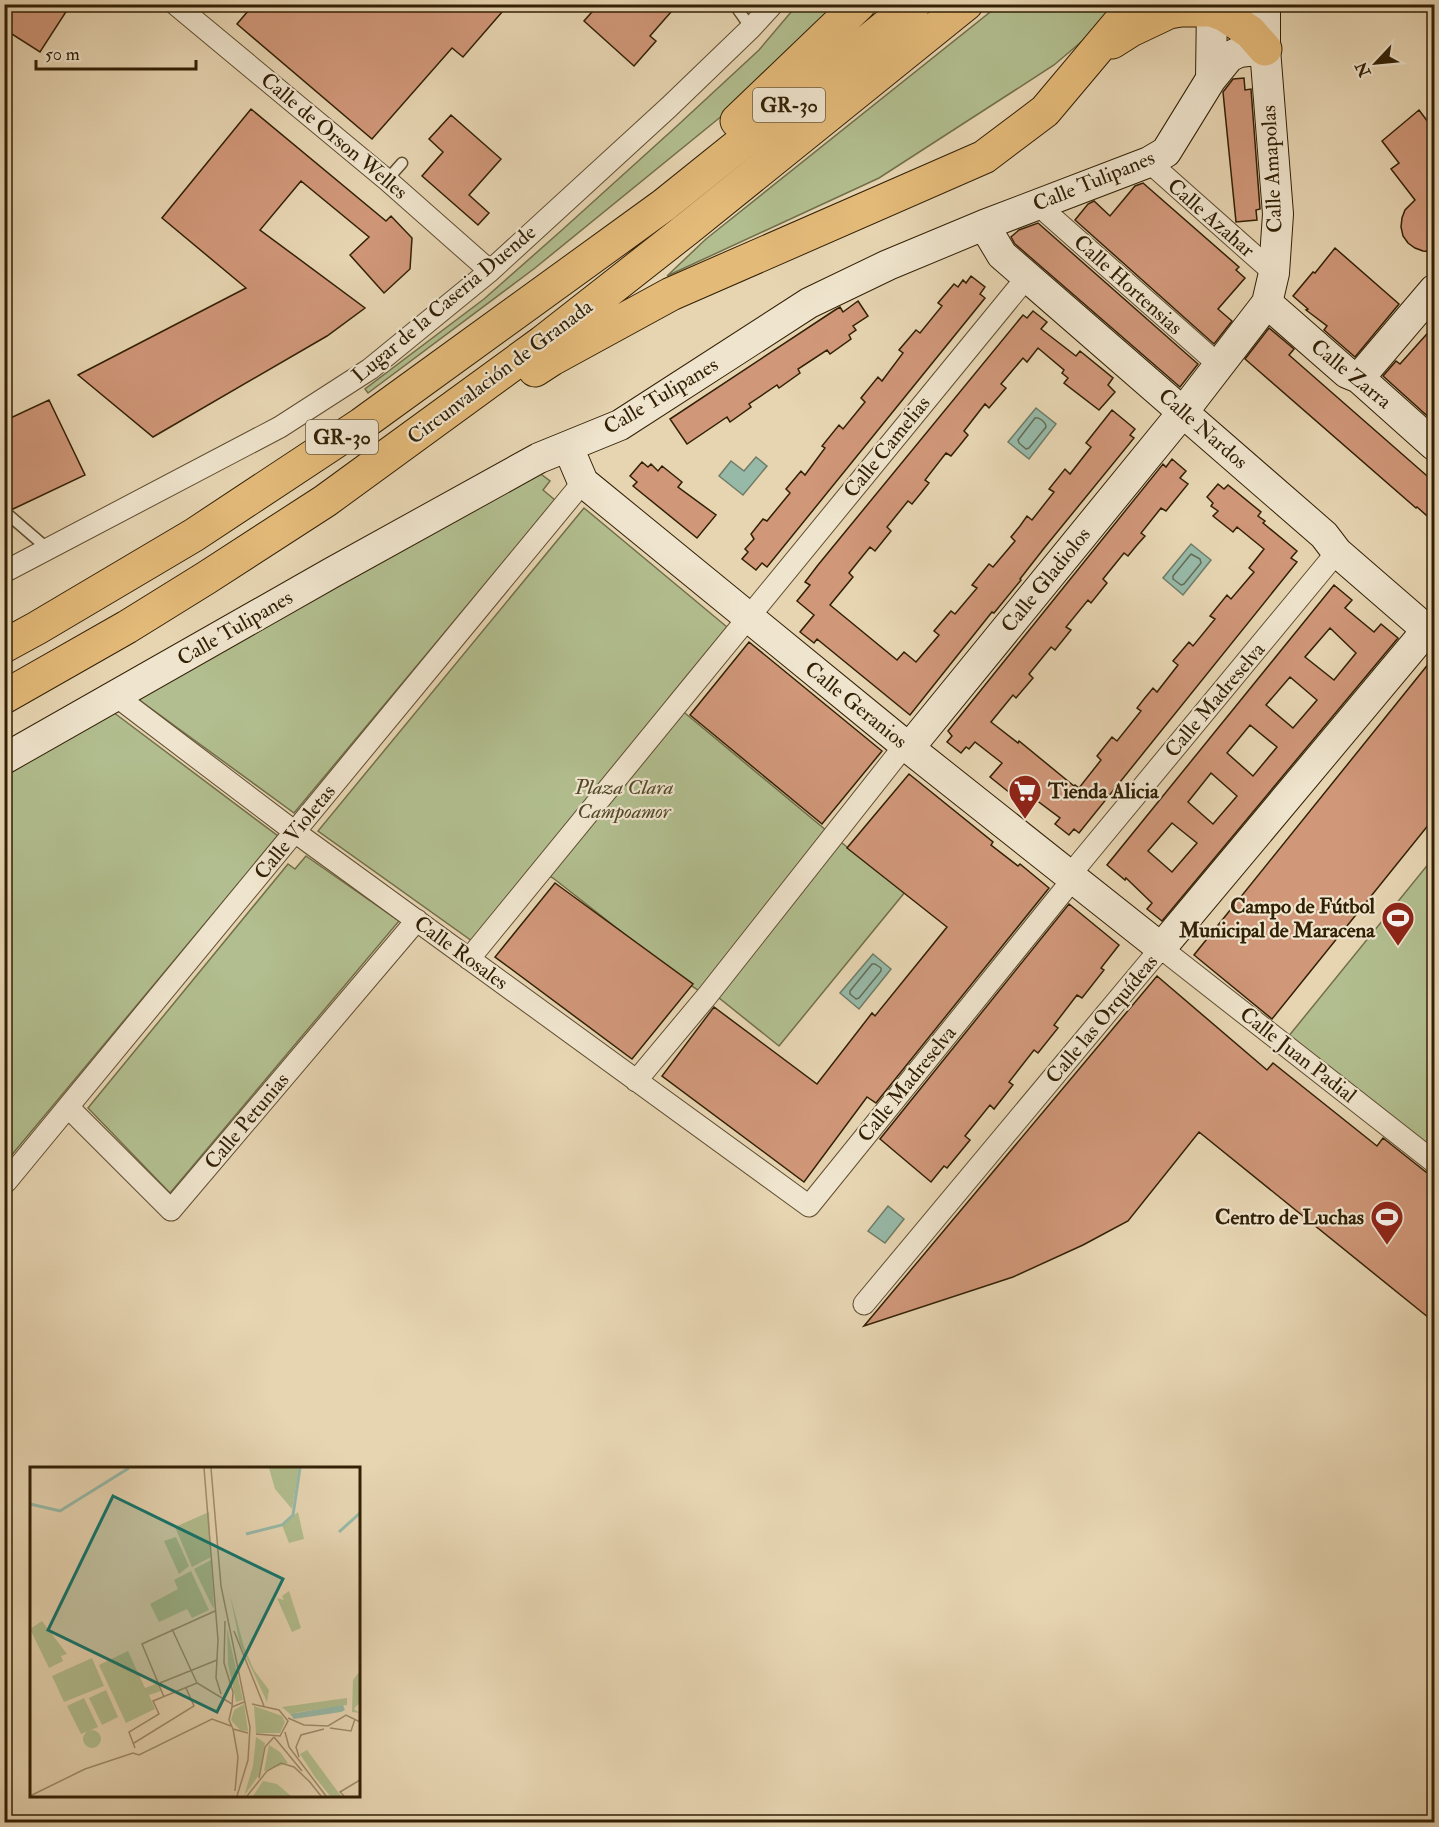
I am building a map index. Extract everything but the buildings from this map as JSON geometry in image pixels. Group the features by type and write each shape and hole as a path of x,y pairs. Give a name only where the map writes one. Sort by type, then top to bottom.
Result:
{"highway":[{"path":"664,205 688,164 754,106 859,4"},
{"name":"Circunvalación de Granada","path":"4,646 194,535 276,482 441,368 664,205 914,4"},
{"name":"Circunvalación de Granada","path":"4,696 127,627 325,501 543,342 966,4"},
{"path":"460,403 517,382 552,359 671,294 984,156 1045,111 1135,4"},
{"path":"1095,53 1131,30 1169,12 1212,7 1250,32 1265,49"}],"street":[{"name":"Calle de Orson Welles","path":"175,4 387,180 490,271"},
{"name":"Lugar de la Caseria Duende","path":"4,572 280,427 370,369 490,271 669,107 752,28 773,4"},
{"name":"Calle Amapolas","path":"1183,412 1267,303 1274,273 1278,214 1265,49 1265,4"},
{"path":"1211,79 1212,7"},
{"name":"Calle Tulipanes","path":"4,759 539,458 620,425 809,303 888,265 984,225 1149,162 1166,152 1211,79 1233,55 1239,52 1265,49"},
{"name":"Calle Azahar","path":"1149,162 1274,273"},
{"name":"Calle Hortensias","path":"1037,204 1219,365"},
{"name":"Calle Nardos","path":"984,225 1002,255 1324,534 1337,552 1431,628"},
{"name":"Calle Camelias","path":"748,617 1027,277"},
{"path":"1359,378 1434,290"},
{"name":"Calle Zarra","path":"1267,303 1347,373 1359,378 1434,445"},
{"name":"Calle Gladiolos","path":"907,746 1183,412"},
{"name":"Calle Geranios","path":"567,447 583,482 907,746 1161,948"},
{"name":"Calle Violetas","path":"5,1181 583,482"},
{"name":"Calle Madreselva","path":"809,1206 1071,877 1337,552"},
{"path":"469,959 748,617"},
{"name":"Calle las Orquídeas","path":"864,1304 1431,628"},
{"name":"Calle Rosales","path":"116,696 295,832 809,1206"},
{"path":"636,1081 907,746"},
{"name":"Calle Petunias","path":"68,1107 171,1210 417,920"},
{"name":"Calle Juan Padial","path":"1161,948 1434,1162"}],"lane":[{"path":"734,4 752,28"},
{"path":"387,180 402,163"},
{"path":"4,511 48,550"}],"green space":[{"path":"797,5 847,5 750,93 535,268 368,393 365,389 484,299 562,230 759,50"},
{"path":"999,5 1113,5 1094,31 1054,65 879,178 667,276 706,239"},
{"path":"538,472 550,481 543,490 555,500 294,813 138,699"},
{"name":"Plaza Clara Campoamor","path":"584,508 727,627 668,699 833,836 905,892 779,1046 719,998 707,996 687,983 553,878 533,866 472,941 318,831"},
{"path":"113,712 278,836 10,1157 4,1152 4,774"},
{"path":"306,856 399,921 170,1193 88,1108 288,864 295,869"},
{"name":"Campo de Fútbol Municipal de Maracena","path":"1434,857 1434,1156 1288,1037"}],"water":[{"path":"1036,408 1056,424 1029,459 1008,442"},
{"path":"756,457 767,466 743,495 719,476 731,461 744,471"},
{"path":"1191,544 1211,560 1183,595 1163,578"},
{"path":"873,954 891,969 859,1009 840,993"},
{"path":"888,1206 904,1219 885,1243 868,1231"}],"place":[{"name":"Tienda Alicia","path":"1025,820"},
{"name":"Campo de Fútbol Municipal de Maracena","path":"1398,947"},
{"name":"Centro de Luchas","path":"1387,1246"}]}
